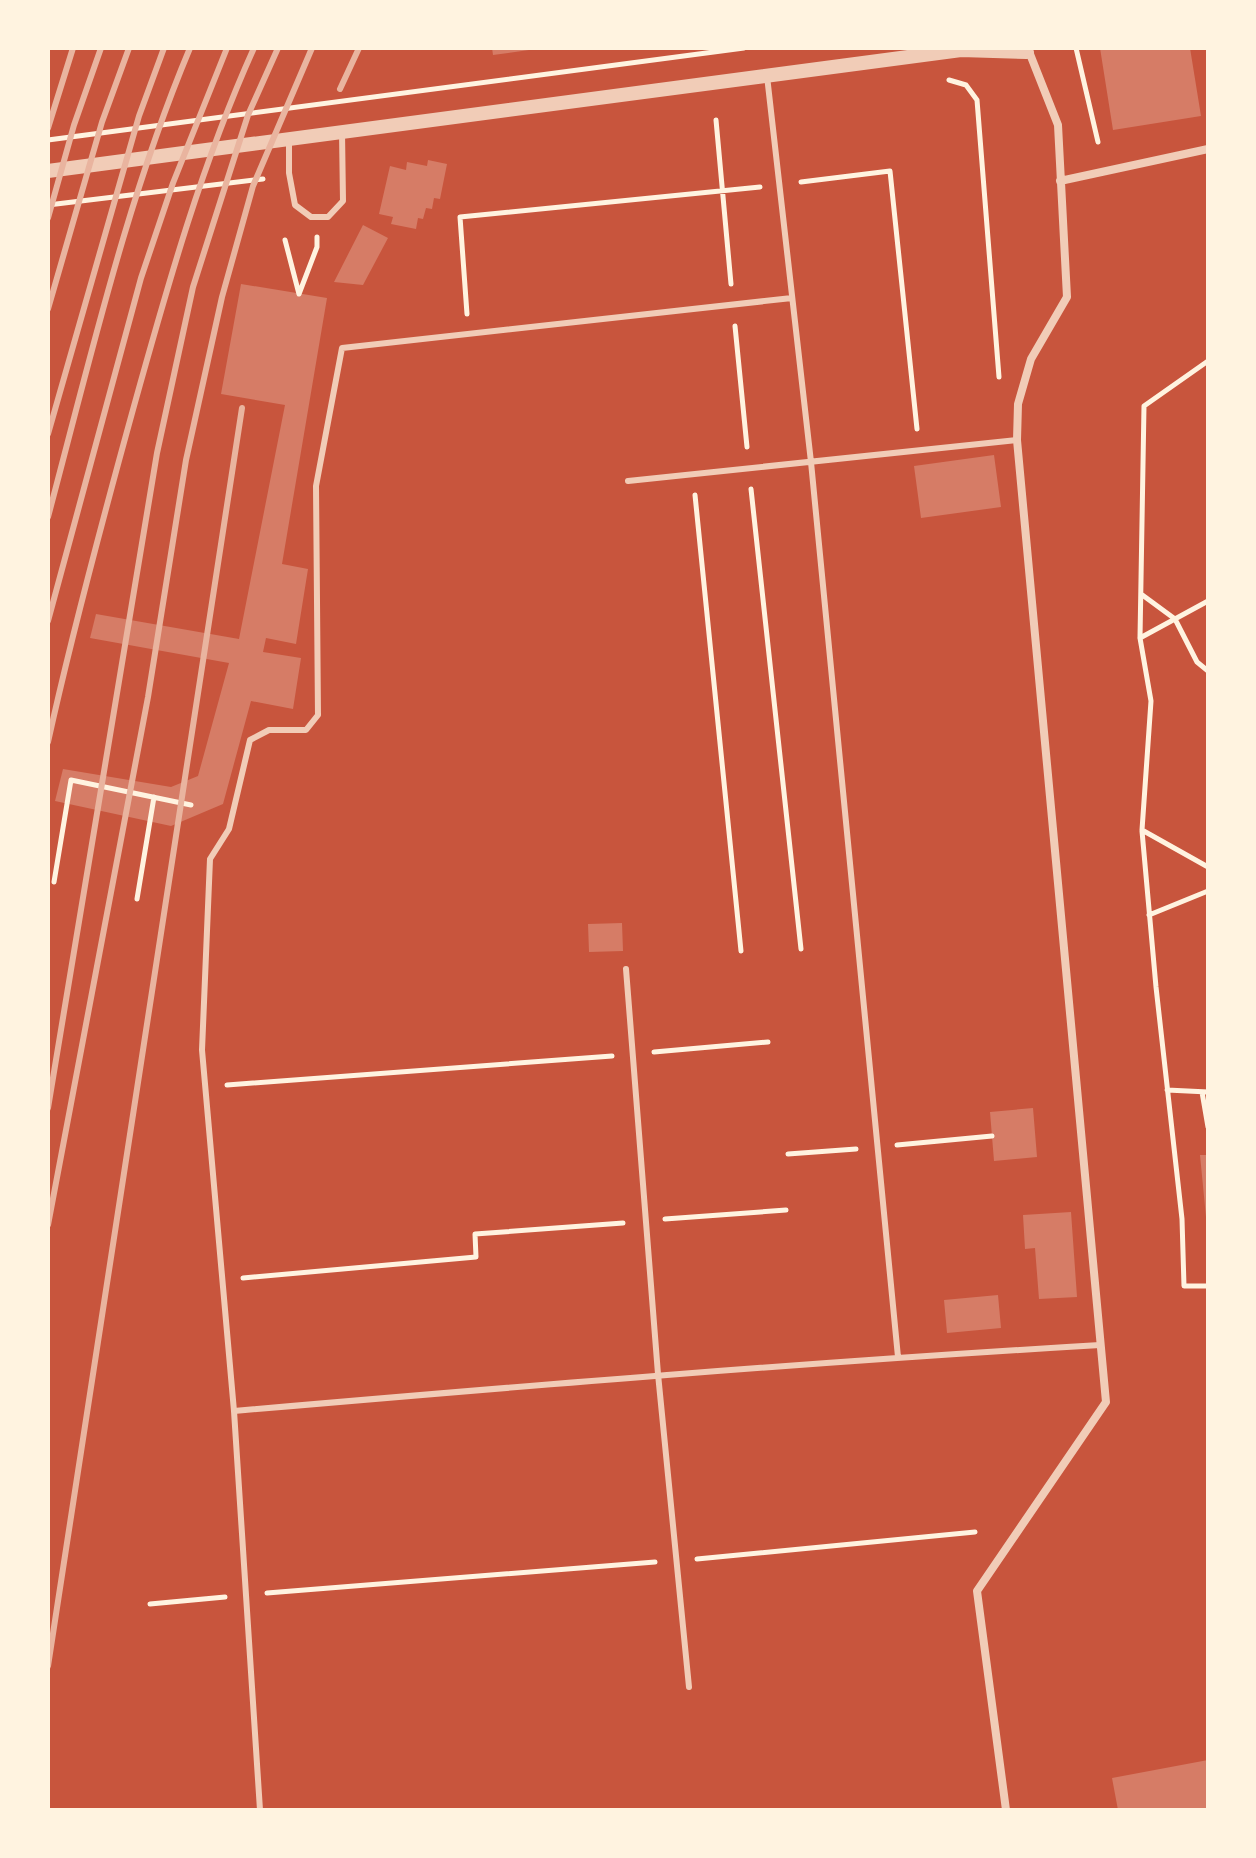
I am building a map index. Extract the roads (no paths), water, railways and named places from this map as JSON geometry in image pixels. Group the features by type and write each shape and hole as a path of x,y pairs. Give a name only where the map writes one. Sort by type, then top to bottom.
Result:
{"street":[{"path":"48,171 961,50 1027,50 1058,125 1067,297 1031,359 1018,404 1017,440 1106,1402 977,1591 1006,1810"},
{"path":"1060,181 1208,149"}],"lane":[{"path":"767,76 811,462 898,1357"},
{"path":"289,139 289,173 295,205 311,217 328,217 343,201 342,132"},
{"path":"260,1810 234,1411 202,1050 210,859 229,829 250,740 269,730 306,730 318,715 316,486 342,348 792,298"},
{"path":"628,481 1017,440"},
{"path":"626,969 658,1374 689,1687"},
{"path":"234,1411 658,1374 1100,1345"}],"railway":[{"path":"48,128 73,48"},
{"path":"48,218 74,125 101,48"},
{"path":"48,309 102,122 129,48"},
{"path":"48,434 139,116 164,48"},
{"path":"48,517 128,221 190,48"},
{"path":"48,621 141,278 173,183 227,48"},
{"path":"48,742 100,532 173,269 218,135 254,48"},
{"path":"48,1108 157,453 193,287 248,115 278,48"},
{"path":"48,1225 148,697 186,460 222,297 253,186 312,48"},
{"path":"340,89 359,48"},
{"path":"48,1666 242,408"}]}
